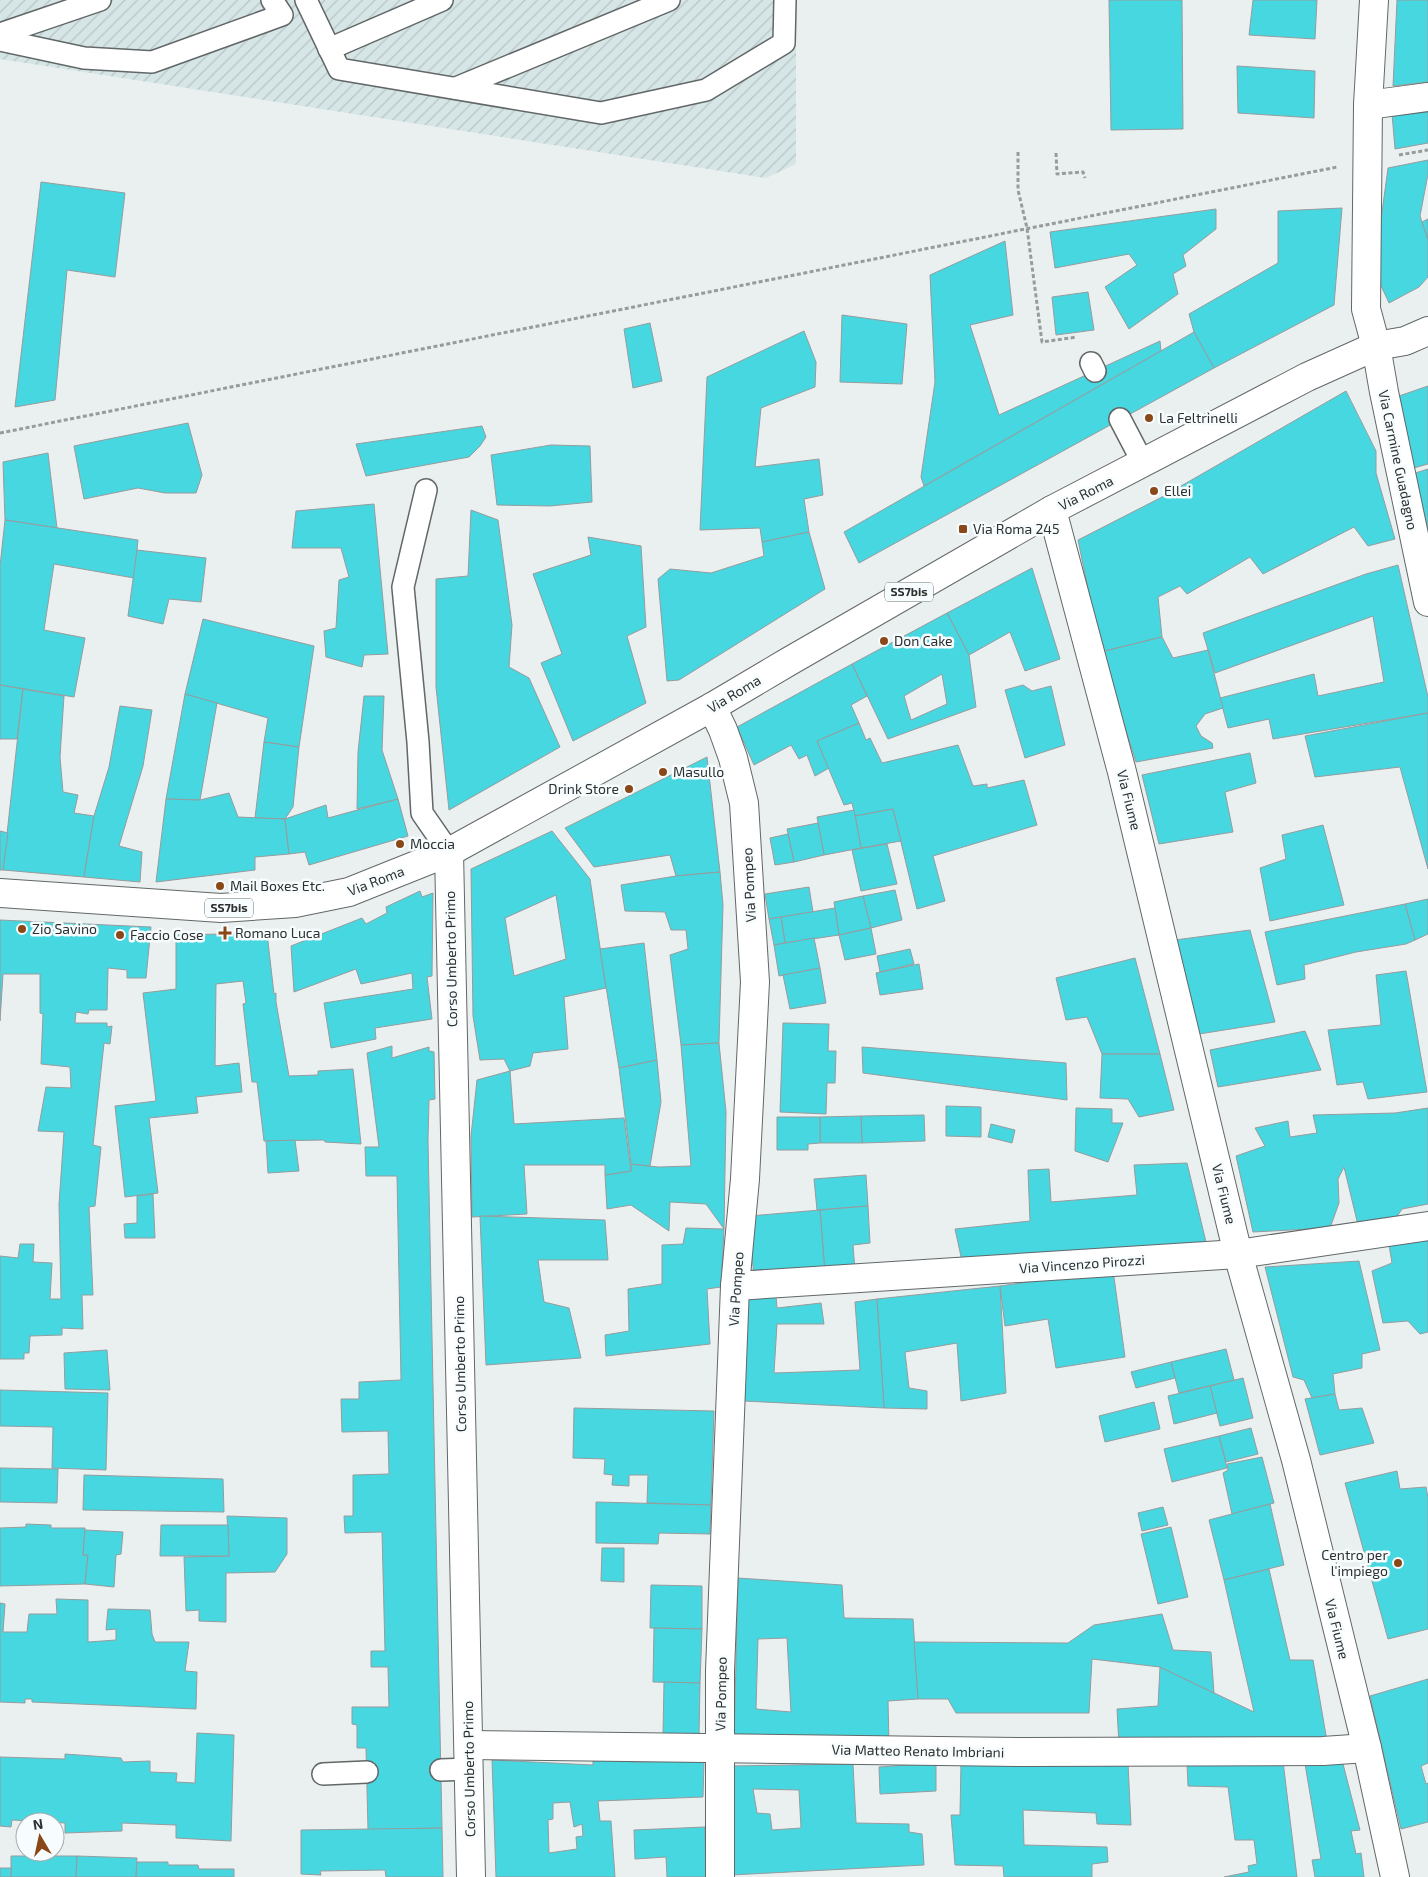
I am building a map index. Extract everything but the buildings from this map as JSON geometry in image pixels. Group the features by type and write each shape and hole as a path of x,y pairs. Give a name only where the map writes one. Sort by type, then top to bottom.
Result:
{"street":[{"name":"Via Carmine Guadagno","path":"1374,0 1368,105 1366,309 1376,346 1428,602"},
{"path":"1368,105 1428,97"},
{"name":"Via Roma","path":"0,893 221,908 295,904 350,892 449,852 712,707 1052,510 1307,377 1376,346 1405,341 1428,331"},
{"name":"Via Fiume","path":"1052,510 1122,772 1238,1254 1296,1460 1396,1877"},
{"name":"Via Pompeo","path":"712,707 723,730 744,803 755,982 745,1178 735,1286 720,1671 720,1877"},
{"name":"Corso Umberto Primo","path":"449,852 471,1877"},
{"name":"Via Vincenzo Pirozzi","path":"735,1286 1238,1254 1428,1226"},
{"name":"Via Matteo Renato Imbriani","path":"469,1757 720,1749 1044,1752 1323,1751 1366,1748"}],"lane":[{"path":"0,34 100,0"},
{"path":"306,0 339,69 601,113 706,90 784,43 785,0"},
{"path":"329,49 442,0"},
{"path":"456,89 669,0"},
{"path":"0,40 84,58 152,62 277,7"},
{"path":"1120,420 1143,463"},
{"path":"426,490 402,587 418,742 422,813 449,852"},
{"path":"441,1770 469,1757"},
{"path":"323,1774 367,1772"}],"path":[{"path":"0,433 1428,150"},
{"path":"1018,152 1018,190 1027,228 1042,342 1087,336 1093,367"},
{"path":"1056,153 1057,174 1082,172 1085,178"}],"shaded area":[{"path":"0,0 796,0 796,164 766,178 0,59"}],"place":[{"name":"La Feltrinelli","path":"1149,418"},
{"name":"Ellei","path":"1154,491"},
{"name":"Via Roma 245","path":"963,529"},
{"name":"Don Cake","path":"884,641"},
{"name":"Masullo","path":"663,772"},
{"name":"Drink Store","path":"629,789"},
{"name":"Moccia","path":"400,844"},
{"name":"Mail Boxes Etc.","path":"220,886"},
{"name":"Zio Savino","path":"22,929"},
{"name":"Romano Luca","path":"225,933"},
{"name":"Faccio Cose","path":"120,935"},
{"name":"Centro per l'impiego","path":"1398,1563"}]}
